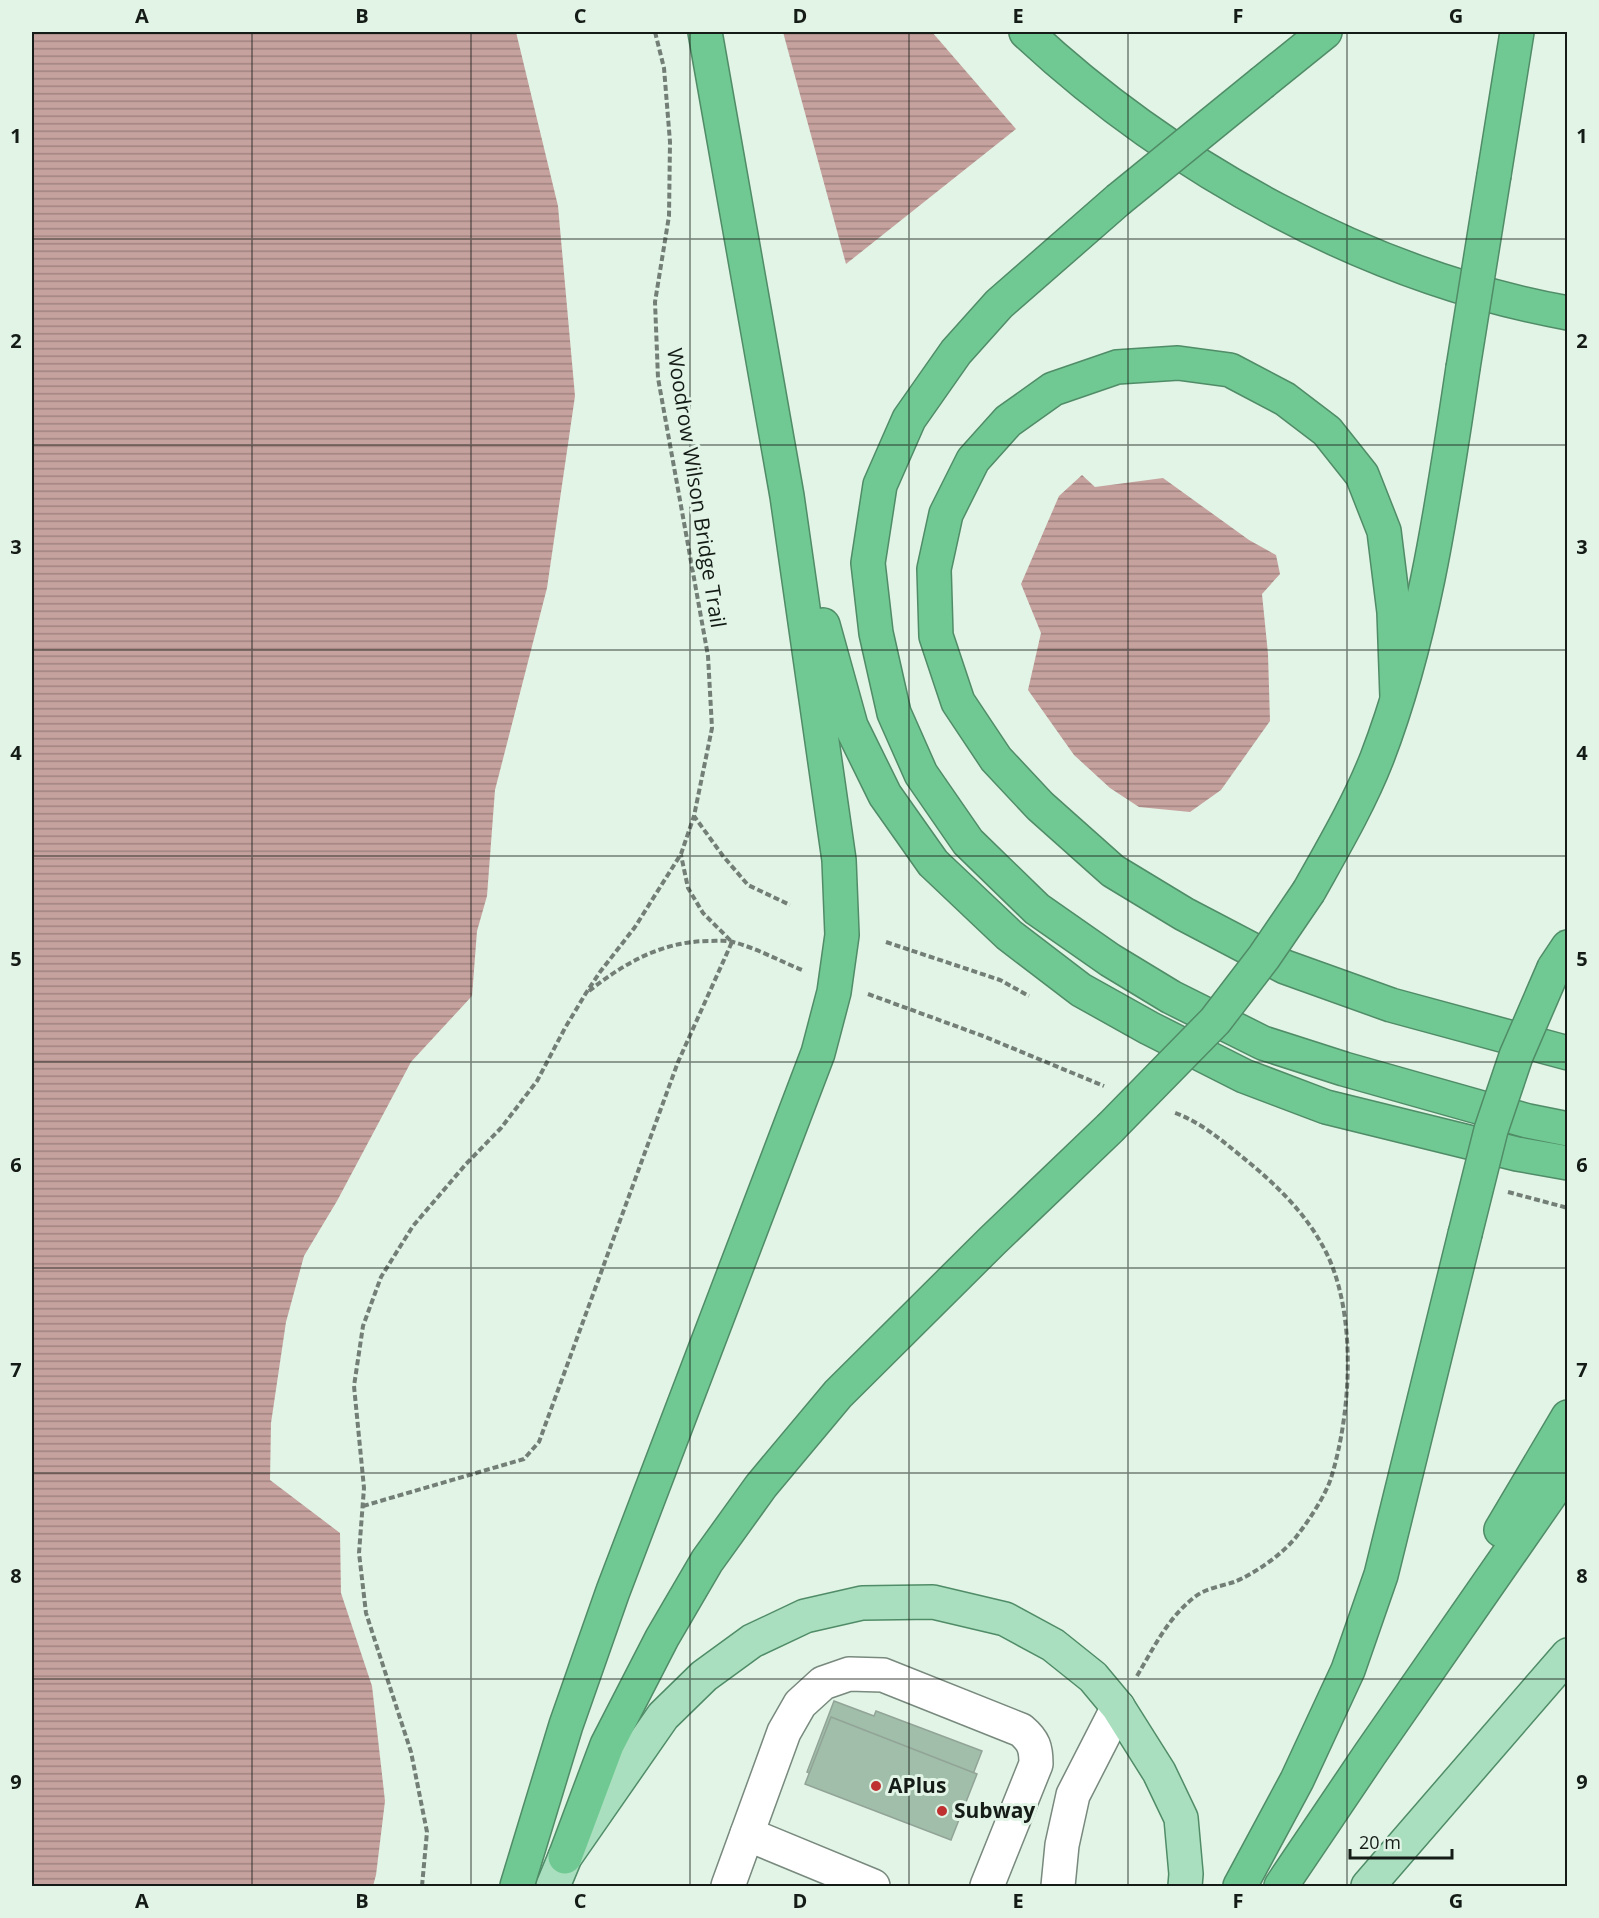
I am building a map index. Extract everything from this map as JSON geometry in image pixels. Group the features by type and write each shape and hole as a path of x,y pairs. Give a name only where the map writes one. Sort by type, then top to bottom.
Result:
{"highway":[{"path":"517,1887 566,1725 613,1592 818,1053 834,992 842,935 839,860 787,496 705,32"},
{"path":"1026,32 1063,66 1156,138 1262,203 1394,265 1530,306 1568,313"},
{"path":"1325,32 1118,200 999,304 956,352 909,419 880,485 868,563 876,633 894,713 921,774 968,842 1037,909 1110,960 1171,997 1263,1043 1528,1121 1568,1129"},
{"path":"559,1872 607,1744 662,1638 706,1561 761,1486 838,1394 1110,1128 1215,1021 1264,957 1309,891 1348,821 1377,759 1419,621 1426,589 1442,503 1517,32"},
{"path":"1397,697 1394,612 1384,531 1362,475 1327,431 1286,399 1230,370 1178,363 1117,366 1053,388 1008,421 973,460 946,514 934,569 936,636 958,702 996,759 1040,806 1113,871 1184,914 1285,967 1391,1005 1568,1053"},
{"path":"787,496 851,726 885,795 933,862 1009,935 1081,990 1149,1028 1244,1076 1326,1107 1516,1154 1568,1162"},
{"path":"1240,1887 1297,1780 1348,1670 1381,1575 1491,1130 1516,1056 1561,957"},
{"path":"1370,1754 1568,1417"},
{"path":"1281,1887 1370,1754 1568,1469"}],"main road":[{"path":"559,1872 663,1716 704,1676 752,1641 805,1617 862,1603 933,1602 1005,1619 1053,1645 1093,1677 1118,1707 1160,1772 1181,1818 1185,1887"},
{"path":"1368,1887 1568,1655"}],"street":[{"path":"728,1887 784,1732 800,1704 823,1683 849,1674 883,1675 1021,1730 1031,1738 1036,1750 1036,1764 987,1887"},
{"path":"1058,1887 1062,1845 1072,1795 1118,1707"},
{"path":"747,1834 873,1887"}],"path":[{"name":"Woodrow Wilson Bridge Trail","path":"422,1887 427,1832 411,1752 366,1613 359,1553 364,1488 354,1386 363,1326 381,1277 413,1226 466,1164 501,1128 537,1081 586,993 635,927 681,854 694,816 712,728 708,656 658,378 655,302 669,216 670,142 664,68 655,32"},
{"path":"694,816 748,885 790,905"},
{"path":"681,854 688,888 704,913 732,942"},
{"path":"586,993 615,971 642,956 666,946 697,941 732,942 802,970"},
{"path":"363,1506 524,1460 539,1442 678,1062 732,942"},
{"path":"862,992 983,1036 1107,1087"},
{"path":"1118,1707 1162,1634 1180,1610 1199,1594 1237,1581 1271,1560 1298,1535 1331,1479 1346,1411 1348,1367 1344,1315 1336,1276 1321,1243 1296,1209 1265,1176 1194,1119 1172,1111"}],"shaded area":[{"path":"32,32 516,32 558,206 575,396 547,588 495,790 487,896 477,931 472,996 411,1062 337,1201 304,1256 286,1322 271,1423 270,1480 340,1533 341,1593 372,1686 385,1801 373,1886 32,1886"},
{"path":"783,32 932,32 1016,129 846,264"},
{"path":"1082,475 1095,487 1163,478 1249,540 1276,555 1280,574 1262,594 1268,654 1270,721 1221,790 1190,812 1139,807 1110,788 1074,755 1028,690 1041,633 1021,584 1059,496"}],"building":[{"path":"834,1701 874,1716 876,1711 982,1751 954,1823 893,1800 892,1804 807,1772"},
{"path":"831,1717 977,1774 951,1840 805,1784"}],"place":[{"name":"APlus","path":"876,1786"},
{"name":"Subway","path":"942,1811"}]}
